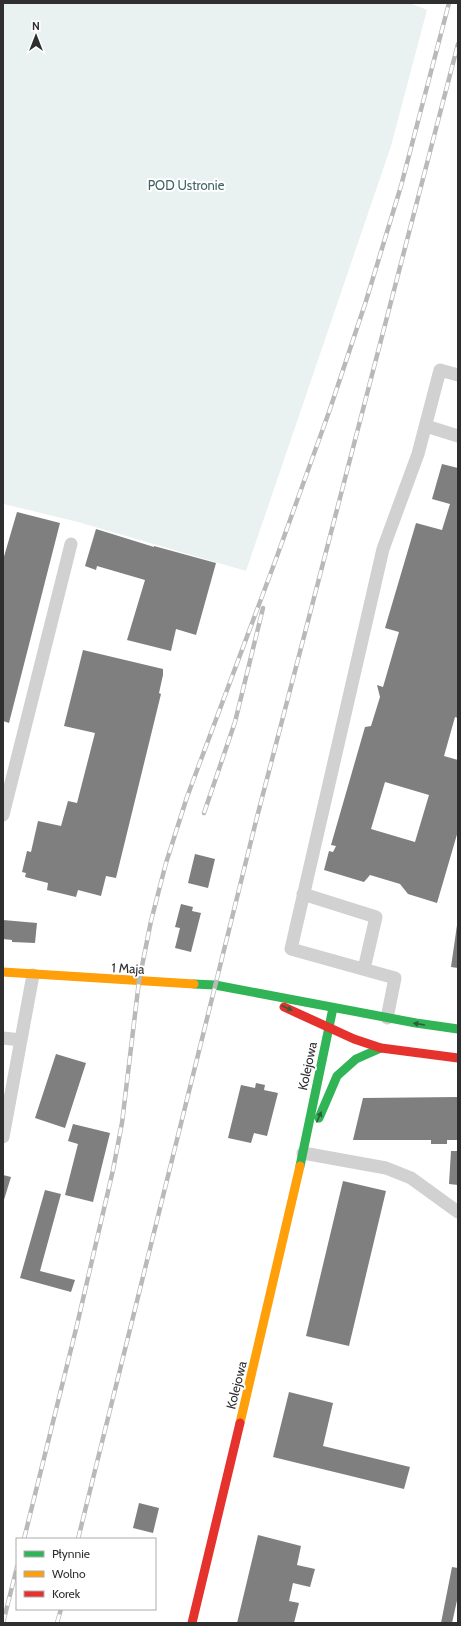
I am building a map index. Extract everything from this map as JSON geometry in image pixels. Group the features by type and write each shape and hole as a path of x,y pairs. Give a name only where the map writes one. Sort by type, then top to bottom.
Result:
{"street":[{"name":"1 Maja","path":"3,972 202,984 387,1018 458,1029"},
{"name":"1 Maja","path":"252,992 354,1039 381,1048 458,1058"},
{"name":"Kolejowa","path":"192,1623 303,1153 333,1008"},
{"name":"Kolejowa","path":"303,1153 337,1076 356,1059 381,1048"}],"lane":[{"path":"387,1018 395,978 291,949 383,549 418,454 440,370 458,375"},
{"path":"426,426 458,436"},
{"path":"3,815 71,544"},
{"path":"303,894 376,916 364,969"},
{"path":"3,1137 33,975"},
{"path":"3,1038 21,1040"},
{"path":"303,1153 386,1168 411,1178 458,1212"}],"green space":[{"name":"POD Ustronie","path":"3,3 410,3 427,10 391,146 246,571 78,522 4,504 3,508"}],"building":[{"path":"442,464 458,468 458,718 455,717 444,756 458,760 458,831 437,903 408,894 400,884 370,875 364,882 324,870 329,851 333,852 336,846 331,845 365,727 371,726 380,697 377,685 383,687 399,632 385,628 416,523 442,530 450,504 432,499","holes":["385,782 429,795 415,842 371,829"]},
{"path":"17,512 60,523 9,723 3,721 3,560"},
{"path":"96,529 154,547 216,563 196,635 176,629 171,651 127,640 145,580 97,566 96,570 85,566"},
{"path":"83,650 163,669 163,675 159,693 161,694 116,878 106,876 101,896 78,890 76,897 47,890 48,883 25,877 26,873 22,872 27,851 31,852 38,821 61,826 68,801 77,803 95,733 64,726"},
{"path":"195,854 215,859 208,888 188,883"},
{"path":"181,904 193,907 192,911 201,913 191,952 175,948 180,928 175,927"},
{"path":"3,920 37,923 35,943 12,942 12,940 3,939"},
{"path":"458,925 458,968 451,967"},
{"path":"56,1054 86,1063 65,1128 35,1118"},
{"path":"256,1083 265,1085 264,1090 278,1093 267,1136 254,1133 251,1143 228,1138 241,1085 255,1088"},
{"path":"458,1097 458,1143 457,1140 447,1140 447,1144 431,1144 431,1140 353,1140 363,1098"},
{"path":"73,1124 110,1133 93,1202 65,1195 78,1144 68,1141"},
{"path":"451,1151 458,1151 458,1185 449,1184"},
{"path":"3,1175 11,1177 3,1203"},
{"path":"343,1181 386,1191 349,1346 306,1336"},
{"path":"45,1190 61,1194 40,1271 75,1280 71,1292 20,1278"},
{"path":"289,1392 333,1403 323,1446 410,1467 404,1489 273,1457"},
{"path":"139,1503 159,1508 153,1533 133,1528"},
{"path":"258,1535 301,1546 297,1565 315,1569 310,1587 293,1583 289,1601 299,1603 294,1623 237,1623"},
{"path":"452,1567 458,1568 458,1596 452,1623 441,1623"}],"railway":[{"path":"24,1538 77,1325 113,1170 122,1123 139,981 151,921 166,863 187,797 329,412 366,301 401,186 449,3"},
{"path":"78,1538 256,821 458,44"},
{"path":"204,813 235,722 263,608"},
{"path":"3,1623 16,1571"},
{"path":"57,1623 61,1610"}],"traffic: fast":[{"path":"194,984 215,985 416,1023 458,1029"},
{"path":"300,1166 333,1008"},
{"path":"319,1118 337,1076 356,1059 381,1048"}],"traffic: slow":[{"path":"3,972 194,984"},
{"path":"240,1423 300,1166"}],"traffic: jam":[{"path":"284,1007 354,1039 381,1048 458,1058"},
{"path":"192,1623 240,1423"}]}
